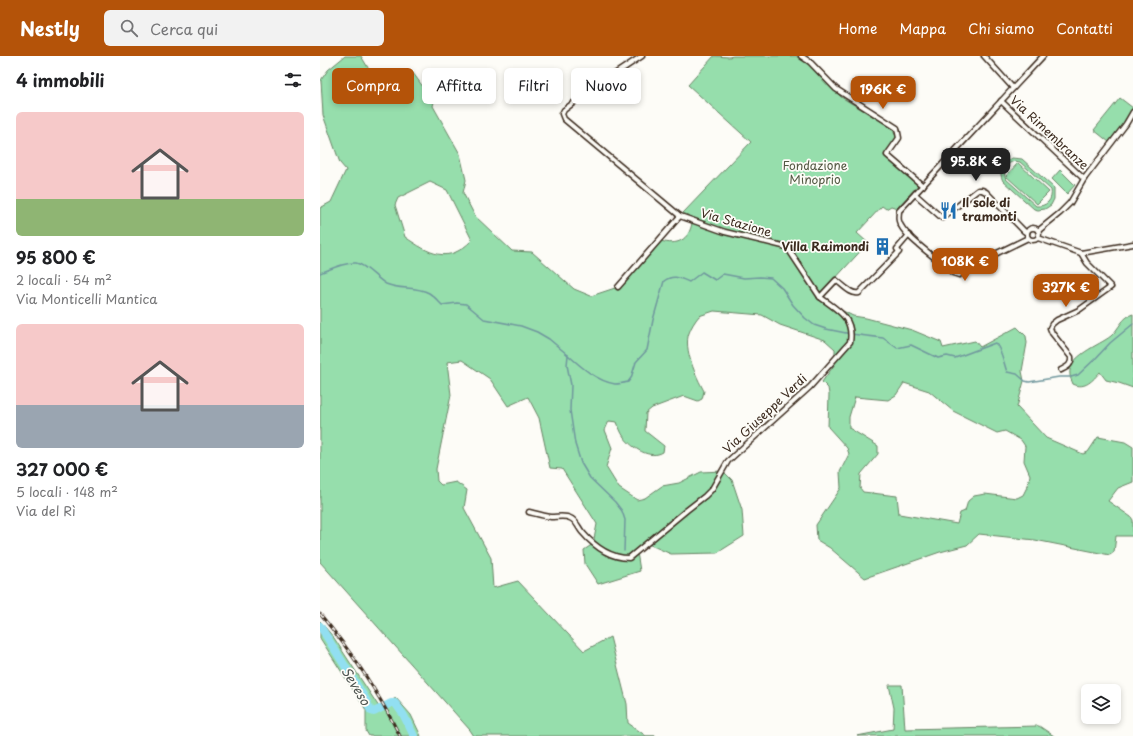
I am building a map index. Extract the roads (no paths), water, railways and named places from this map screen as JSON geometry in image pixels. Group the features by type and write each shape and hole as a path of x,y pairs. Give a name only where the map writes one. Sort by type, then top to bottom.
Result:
{"street":[{"path":"618,288 680,216 564,119 562,114 564,110 592,89 642,56"},
{"path":"801,56 810,62 836,89 897,128 899,138 887,155 923,186"},
{"path":"984,56 1013,88"},
{"path":"1038,231 1036,228 1032,228 1029,230 1028,235 959,275 953,273 909,235 901,225 898,215 899,211 1043,56"},
{"name":"Via Rimembranze","path":"1001,101 1084,179"},
{"path":"1038,231 1070,203 1084,179 1126,124 1133,112"},
{"path":"915,194 942,218 978,190 982,190 986,192 1033,240 1038,238 1081,253 1133,244"},
{"name":"Via Stazione","path":"680,216 732,234 787,247 820,297"},
{"path":"1038,231 1038,238"},
{"path":"820,297 836,280 854,294 860,293 899,252 897,249 909,235"},
{"path":"1061,370 1069,365 1071,357 1052,333 1050,328 1052,324 1079,310 1111,287 1087,263 1081,253"},
{"name":"Via Giuseppe Verdi","path":"529,512 551,517 569,517 593,544 621,558 629,558 705,496 712,489 728,461 810,387 850,342 850,326 844,316 820,297"}],"waterway":[{"path":"320,273 338,266 352,263 360,264 386,284 391,286 424,291 433,296 442,305 457,303 466,304 484,319 521,326 537,332 549,339 568,355"},
{"path":"624,551 625,520 622,511 615,502 590,478 581,463 575,444 570,410 571,385 567,365 568,355 584,369 602,380 615,384 628,382 631,378 636,362 647,350 653,320 664,281 667,279 676,277 689,282 702,272 715,280 723,274 744,278 771,278 782,288 793,305 814,325 851,334 883,338 897,348 911,345 938,358 947,356 955,358 995,343 1001,352 1007,372 1017,374 1025,381 1029,382 1078,375 1110,343 1133,324"},
{"name":"Seveso","path":"320,626 365,698 371,711 374,712 391,703 395,703 403,714 414,736"}],"railway":[{"path":"320,614 363,672 383,704 400,736"}],"place":[{"name":"Il sole di tramonti","path":"949,210"},
{"name":"Villa Raimondi","path":"882,247"}],"park label":[{"name":"Fondazione Minoprio","path":"815,173"}]}
